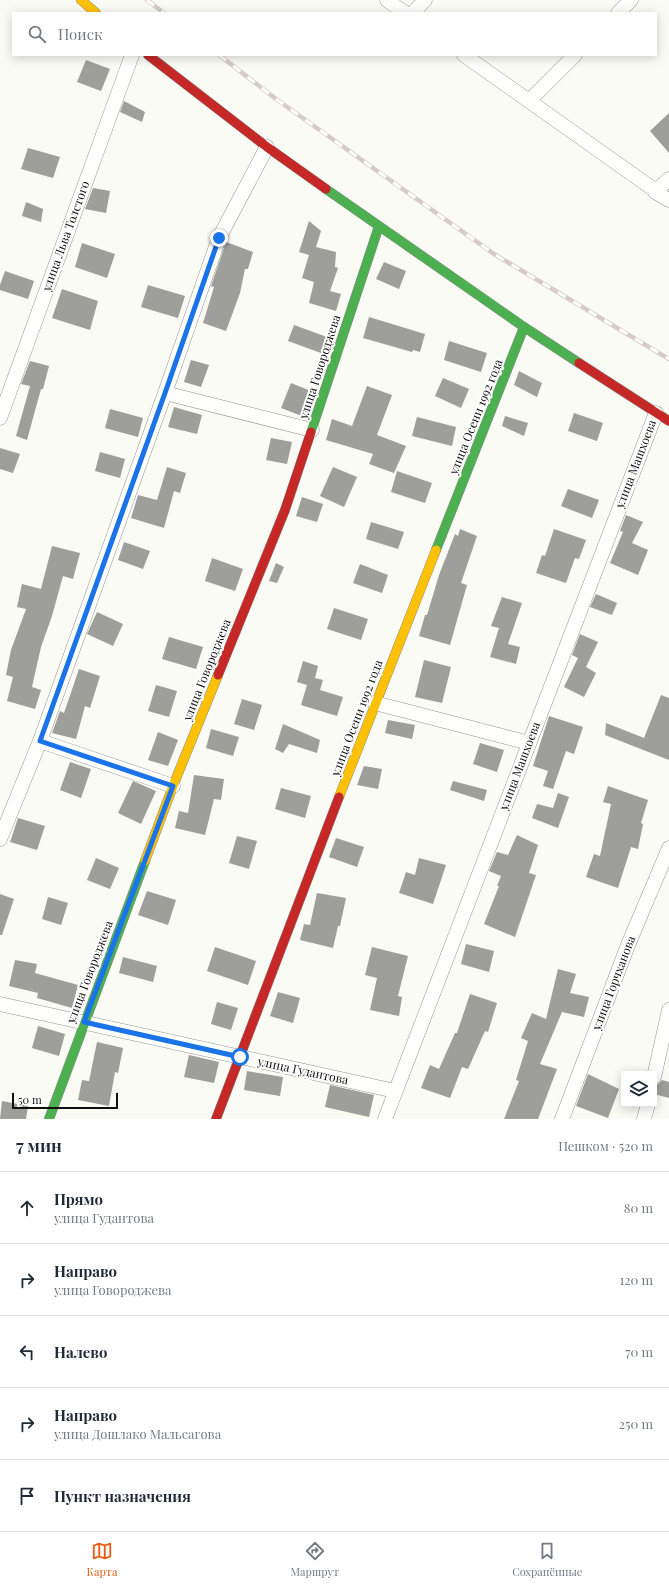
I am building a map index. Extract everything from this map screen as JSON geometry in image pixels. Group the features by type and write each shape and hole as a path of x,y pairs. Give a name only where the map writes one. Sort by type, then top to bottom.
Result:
{"street":[{"path":"81,0 95,12"},
{"path":"387,0 404,12"},
{"path":"414,12 425,0"},
{"path":"619,12 631,0"},
{"name":"улица Льва Толстого","path":"0,418 132,56"},
{"path":"149,56 267,146 379,226 524,327 669,421"},
{"path":"465,56 669,200"},
{"path":"529,101 574,56"},
{"path":"0,839 40,741 219,238 267,146"},
{"path":"656,191 669,179"},
{"name":"улица Говороджева","path":"49,1119 173,786 285,510 379,226"},
{"name":"улица Осени 1992 года","path":"216,1119 376,703 524,327"},
{"path":"165,393 312,430"},
{"name":"улица Машхоева","path":"385,1119 656,413"},
{"path":"376,703 529,743"},
{"path":"40,741 173,786"},
{"name":"улица Горчханова","path":"562,1119 628,945 669,848"},
{"name":"улица Гудантова","path":"0,1004 395,1091"},
{"path":"655,1071 669,1010"},
{"path":"644,1119 647,1107"}],"building":[{"path":"86,60 110,69 101,91 77,82"},
{"path":"124,101 145,112 142,122 120,112"},
{"path":"669,113 669,153 650,131"},
{"path":"28,148 60,157 53,178 21,169"},
{"path":"93,188 110,191 106,213 85,209"},
{"path":"26,202 43,209 41,222 22,216"},
{"path":"309,221 321,231 316,247 336,252 335,267 338,268 330,291 341,294 336,311 309,303 314,282 302,278 309,255 299,252"},
{"path":"226,242 253,252 248,269 245,269 240,293 226,331 203,323 214,287 211,286"},
{"path":"82,243 115,254 107,278 75,267"},
{"path":"384,262 406,271 399,289 376,279"},
{"path":"5,271 34,281 28,299 0,290 0,285"},
{"path":"148,285 185,296 178,318 141,307"},
{"path":"62,289 98,301 90,330 52,318"},
{"path":"369,317 425,334 420,352 413,350 412,352 363,338"},
{"path":"294,325 327,337 321,353 288,341"},
{"path":"449,341 487,353 481,372 444,360"},
{"path":"191,360 209,365 201,387 184,382"},
{"path":"30,361 49,366 27,440 16,436 30,386 21,384"},
{"path":"519,371 542,383 537,397 514,385"},
{"path":"443,378 469,389 461,408 435,396"},
{"path":"291,383 311,391 302,416 281,408"},
{"path":"367,386 392,395 377,435 406,446 394,473 369,464 373,454 326,440 332,419 352,426"},
{"path":"174,407 202,415 197,434 168,427"},
{"path":"110,409 143,418 138,437 105,428"},
{"path":"574,413 603,423 597,441 568,431"},
{"path":"505,416 528,423 524,436 502,426"},
{"path":"417,417 456,427 452,446 412,436"},
{"path":"271,438 292,442 287,464 266,460"},
{"path":"0,448 20,454 13,473 0,469"},
{"path":"100,452 125,459 120,478 95,471"},
{"path":"167,467 186,473 180,493 174,491 164,528 131,518 138,495 157,500"},
{"path":"333,467 357,477 344,507 320,496"},
{"path":"397,471 432,483 425,503 391,492"},
{"path":"568,489 599,500 592,518 561,506"},
{"path":"302,497 323,504 317,522 296,516"},
{"path":"626,515 643,522 632,543 648,550 638,575 610,563 623,532 620,531"},
{"path":"371,522 404,532 398,549 366,539"},
{"path":"460,529 477,536 461,583 467,585 450,645 419,636 439,575 455,534 458,536"},
{"path":"554,529 586,540 579,559 575,558 566,583 536,573 542,555 545,556"},
{"path":"124,542 150,551 143,569 118,560"},
{"path":"52,546 80,553 73,579 63,576 52,616 41,647 32,687 41,690 35,709 7,701 13,677 6,675 11,650 26,609 17,607 22,584 41,589"},
{"path":"212,558 243,569 235,591 205,581"},
{"path":"276,563 284,567 277,583 269,581"},
{"path":"360,564 388,575 382,593 353,583"},
{"path":"596,594 617,603 612,615 590,607"},
{"path":"502,597 522,603 508,644 520,647 516,664 490,657 499,628 491,626"},
{"path":"334,608 368,619 361,640 327,629"},
{"path":"97,612 123,624 113,646 87,634"},
{"path":"580,634 598,642 586,667 596,673 584,697 564,687 578,658 572,655"},
{"path":"169,637 203,647 196,669 162,659"},
{"path":"424,660 451,667 442,703 415,697"},
{"path":"303,661 318,666 315,678 323,680 320,690 343,697 337,716 301,705 307,685 297,682"},
{"path":"79,669 100,676 90,708 85,706 76,739 52,733 60,711 64,713"},
{"path":"156,685 177,691 169,717 148,711"},
{"path":"661,695 669,698 669,760 605,735 606,723 644,738"},
{"path":"242,699 262,705 254,730 234,724"},
{"path":"549,716 583,727 574,754 566,751 553,789 543,786 548,771 533,766"},
{"path":"388,720 415,725 412,739 385,733"},
{"path":"283,724 320,740 317,753 289,744 283,753 275,749"},
{"path":"211,729 239,737 233,756 206,748"},
{"path":"158,732 178,740 168,766 148,760"},
{"path":"480,743 504,750 497,772 473,764"},
{"path":"70,762 91,769 81,798 60,790"},
{"path":"364,766 382,769 378,789 357,785"},
{"path":"194,775 224,779 221,800 214,799 205,835 175,828 179,811 188,813"},
{"path":"133,781 156,791 141,824 118,813"},
{"path":"453,781 487,790 484,801 450,790"},
{"path":"608,786 648,800 641,823 643,824 638,849 631,847 618,888 586,877 594,854 600,856 611,804 603,802"},
{"path":"281,788 311,796 305,818 275,809"},
{"path":"558,793 569,797 558,828 532,818 537,804 553,808"},
{"path":"18,818 45,826 37,850 10,842"},
{"path":"517,835 538,845 529,873 536,875 515,937 484,924 499,886 497,886 501,876 489,871 497,852 508,855"},
{"path":"237,836 257,841 249,869 229,863"},
{"path":"336,838 364,847 357,867 329,857"},
{"path":"96,858 119,868 110,889 87,880"},
{"path":"419,858 446,865 433,904 399,893 406,872 415,875"},
{"path":"147,891 176,900 168,925 138,915"},
{"path":"317,893 346,898 340,926 338,926 333,948 300,940 304,924 310,925"},
{"path":"0,894 14,899 2,935 0,935"},
{"path":"48,897 68,903 61,925 42,919"},
{"path":"466,944 494,951 489,972 461,964"},
{"path":"215,947 256,961 248,985 207,971"},
{"path":"372,947 408,956 398,996 402,997 399,1016 370,1010 377,978 365,975"},
{"path":"123,957 157,966 153,982 119,973"},
{"path":"15,960 37,964 35,973 78,985 72,1008 37,998 38,993 9,986"},
{"path":"558,969 576,974 570,993 589,997 584,1017 562,1012 540,1064 557,1069 538,1119 504,1119 519,1081 516,1080 528,1041 521,1038 532,1013 546,1019"},
{"path":"278,992 300,998 293,1023 270,1016"},
{"path":"470,994 497,1003 488,1032 485,1031 468,1069 462,1067 450,1098 421,1088 430,1065 439,1069 455,1033 457,1033"},
{"path":"217,1002 238,1008 231,1030 211,1024"},
{"path":"38,1026 65,1034 59,1056 32,1048"},
{"path":"97,1042 123,1048 118,1073 115,1072 109,1106 78,1100 82,1080 89,1081"},
{"path":"189,1055 219,1062 214,1083 184,1077"},
{"path":"247,1071 283,1077 280,1096 244,1090"},
{"path":"588,1074 619,1089 608,1118 576,1106"},
{"path":"662,1080 669,1082 669,1098 657,1095 657,1085"},
{"path":"330,1085 374,1095 369,1117 325,1107"},
{"path":"2,1101 28,1106 26,1119 0,1119"}],"railway":[{"path":"147,0 163,12"},
{"path":"220,56 276,99 494,254 669,359"}],"traffic: fast":[{"path":"326,189 524,327 579,363"},
{"path":"311,432 379,226"},
{"path":"436,550 524,327"},
{"path":"49,1119 145,861"}],"traffic: slow":[{"path":"81,0 95,12"},
{"path":"339,797 436,550"},
{"path":"145,861 173,786 218,675"}],"traffic: jam":[{"path":"149,56 267,147 326,189"},
{"path":"579,363 669,421"},
{"path":"218,675 285,510 311,432"},
{"path":"216,1119 339,797"}],"route":[{"path":"219,238 40,741 173,786 84,1022 240,1057"}]}
